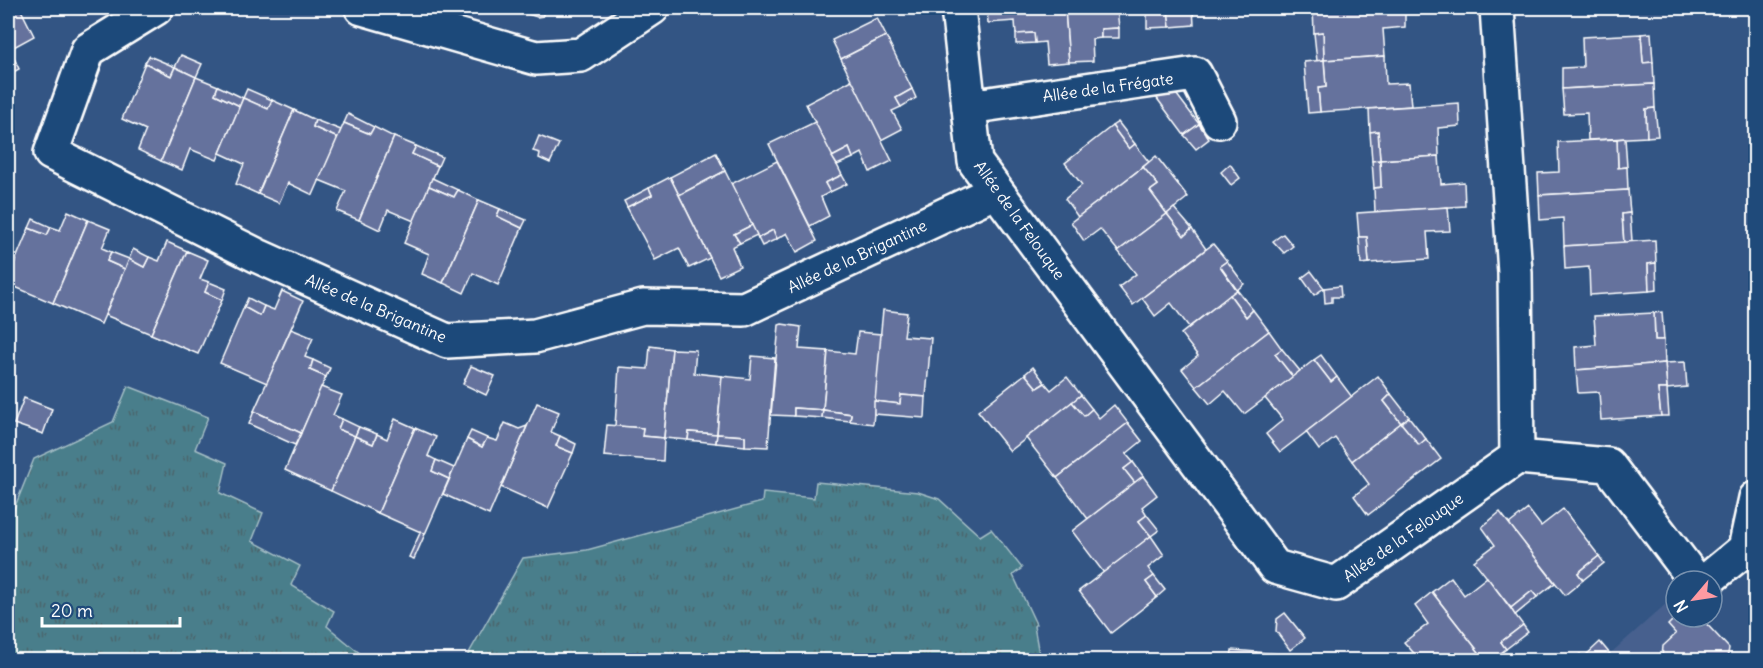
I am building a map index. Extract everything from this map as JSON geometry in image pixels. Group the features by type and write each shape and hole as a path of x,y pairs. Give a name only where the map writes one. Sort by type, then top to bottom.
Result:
{"street":[{"name":"Allée de la Brigantine","path":"156,8 88,50 51,153 258,256 447,341 535,336 643,307 744,309 996,190"},
{"path":"362,8 536,58 581,55 652,8"},
{"name":"Allée de la Felouque","path":"958,8 975,162 1275,567 1336,584 1517,457"},
{"path":"1497,8 1515,273 1517,457 1608,465 1686,569"},
{"name":"Allée de la Frégate","path":"969,107 1195,74 1219,121"},
{"path":"1721,569 1745,549 1755,498"}],"shaded area":[{"path":"1664,606 1664,629 1711,629 1729,648 1727,660 1603,660"}],"green space":[{"path":"128,386 208,417 195,449 227,463 220,493 263,513 252,541 300,566 291,585 334,611 327,626 368,660 8,660 8,524 34,459 113,422"},
{"path":"816,482 918,492 939,499 980,536 991,529 1022,568 1013,575 1036,624 1034,626 1040,660 465,660 523,558 587,550 762,502 763,493 814,498"}],"building":[{"path":"8,8 20,8 34,36 10,49 19,69 8,75"},
{"path":"514,8 543,8 543,16 537,17"},
{"path":"987,8 1065,8 1069,62 1047,64 1045,42 1035,43 1034,33 1016,34 1015,21 988,23"},
{"path":"1065,8 1117,8 1119,28 1101,29 1101,38 1092,39 1093,61 1069,62"},
{"path":"1147,8 1168,8 1170,27 1147,28"},
{"path":"1168,8 1193,8 1194,25 1170,27"},
{"path":"1405,8 1405,27 1383,29 1385,56 1324,60 1323,32 1314,33 1313,9"},
{"path":"877,18 886,36 841,59 832,40"},
{"path":"1119,28 1119,38 1101,38 1101,29"},
{"path":"1323,32 1324,60 1317,61 1314,33"},
{"path":"1034,33 1035,43 1016,44 1016,34"},
{"path":"1651,33 1653,62 1643,63 1641,34"},
{"path":"1641,34 1643,63 1653,62 1654,84 1562,89 1562,68 1583,67 1582,37"},
{"path":"886,36 912,89 896,98 901,107 892,111 902,129 881,140 841,59"},
{"path":"181,55 202,64 196,77 175,67"},
{"path":"149,56 175,67 171,76 145,63"},
{"path":"1385,56 1386,84 1409,83 1411,106 1320,112 1318,88 1326,87 1324,60"},
{"path":"1324,60 1326,87 1318,88 1320,112 1308,113 1304,62"},
{"path":"145,63 171,76 175,67 196,77 161,161 138,150 146,130 122,119"},
{"path":"196,77 218,86 215,94 240,106 217,160 190,149 182,170 161,161"},
{"path":"852,80 892,161 870,172 862,153 853,158 849,148 832,157 806,104"},
{"path":"1654,84 1655,108 1646,109 1647,137 1588,140 1587,113 1564,114 1562,89"},
{"path":"218,86 243,98 240,106 215,94"},
{"path":"247,89 272,100 268,109 243,98"},
{"path":"912,89 916,98 901,107 896,98"},
{"path":"1177,95 1199,124 1184,135 1156,97"},
{"path":"243,98 268,109 272,100 294,110 258,194 236,184 244,164 220,153"},
{"path":"1459,103 1460,126 1438,128 1439,156 1380,160 1378,131 1370,132 1369,109"},
{"path":"1655,108 1658,136 1647,137 1646,109"},
{"path":"294,110 315,120 313,127 338,138 313,195 288,183 279,203 258,194"},
{"path":"348,114 374,127 370,134 344,123"},
{"path":"315,120 341,130 338,138 313,127"},
{"path":"815,122 842,175 825,183 830,192 821,197 829,216 810,226 769,144"},
{"path":"1118,122 1135,144 1129,149 1112,126"},
{"path":"344,123 370,134 374,127 394,137 359,220 337,211 346,191 319,180"},
{"path":"1199,124 1209,139 1196,149 1184,135"},
{"path":"1112,126 1129,149 1135,144 1149,162 1078,217 1065,199 1082,185 1065,163"},
{"path":"1378,131 1380,160 1372,161 1370,132"},
{"path":"539,136 559,144 550,163 539,158 540,153 533,151"},
{"path":"394,137 416,146 412,154 438,166 414,221 388,210 380,230 359,220"},
{"path":"1625,138 1627,167 1618,168 1617,139"},
{"path":"1617,139 1618,168 1627,167 1628,190 1539,195 1538,173 1559,172 1558,142"},
{"path":"416,146 442,157 438,166 412,154"},
{"path":"849,148 853,158 837,165 832,157"},
{"path":"716,153 725,171 679,195 670,177"},
{"path":"1156,156 1188,197 1167,214 1150,191 1158,185 1143,167"},
{"path":"1439,156 1441,184 1464,182 1465,206 1375,212 1374,188 1381,187 1380,160"},
{"path":"1380,160 1381,187 1374,188 1372,161"},
{"path":"777,161 817,241 797,252 787,233 777,239 773,230 758,238 731,184"},
{"path":"1230,164 1240,178 1231,185 1221,172"},
{"path":"1143,167 1158,185 1150,191 1167,214 1118,251 1100,229 1084,241 1071,222"},
{"path":"725,171 752,225 734,234 740,243 732,247 740,266 719,276 679,195"},
{"path":"842,175 847,184 830,192 825,183"},
{"path":"670,177 710,258 689,268 679,248 655,260 627,207 652,195 649,188"},
{"path":"432,178 458,190 454,197 429,186"},
{"path":"429,186 454,197 458,190 479,200 443,283 422,274 429,254 404,243"},
{"path":"649,188 652,195 627,207 624,201"},
{"path":"1628,190 1630,213 1622,214 1624,243 1564,246 1563,218 1540,220 1539,195"},
{"path":"479,200 500,209 497,216 522,228 498,285 473,273 464,293 443,283"},
{"path":"1448,207 1450,231 1427,232 1429,259 1369,263 1367,237 1359,237 1357,213"},
{"path":"1174,208 1192,229 1184,236 1167,214"},
{"path":"500,209 526,220 522,228 497,216"},
{"path":"68,211 88,220 53,303 8,284 8,278 29,228 47,235 51,227 60,230"},
{"path":"1630,213 1632,241 1624,243 1622,214"},
{"path":"1167,214 1184,236 1192,229 1206,249 1133,305 1119,287 1136,274 1118,251"},
{"path":"33,219 51,227 47,235 29,228"},
{"path":"88,220 110,229 102,248 111,252 107,261 125,269 101,324 53,303"},
{"path":"752,225 757,235 740,243 734,234"},
{"path":"773,230 777,239 762,246 758,238"},
{"path":"1283,234 1293,246 1284,253 1273,241"},
{"path":"1359,237 1367,237 1369,263 1361,264"},
{"path":"1655,240 1656,263 1648,264 1649,291 1590,295 1589,267 1565,269 1564,246"},
{"path":"167,242 187,251 151,334 105,315 129,259 144,267 149,257 159,261"},
{"path":"1213,244 1227,261 1220,266 1237,290 1189,327 1171,303 1155,316 1142,298"},
{"path":"133,249 149,257 144,267 129,259"},
{"path":"187,251 208,260 200,279 209,282 205,292 222,300 198,354 151,334"},
{"path":"111,252 129,259 125,269 107,261"},
{"path":"1227,261 1244,284 1237,290 1220,266"},
{"path":"1656,263 1657,290 1649,291 1648,264"},
{"path":"1311,271 1324,288 1314,295 1302,278"},
{"path":"209,282 226,289 222,300 205,292"},
{"path":"1340,286 1341,297 1332,297 1332,302 1325,303 1324,288"},
{"path":"1237,290 1253,310 1246,317 1230,295"},
{"path":"282,291 303,301 267,383 220,363 244,307 260,316 264,306 274,310"},
{"path":"1230,295 1246,317 1253,310 1269,331 1196,387 1182,369 1198,356 1181,334"},
{"path":"248,298 264,306 260,316 244,307"},
{"path":"883,310 907,313 904,336 931,338 926,397 901,395 900,404 874,401"},
{"path":"1662,312 1664,340 1655,340 1654,313"},
{"path":"1654,313 1655,340 1664,340 1665,363 1576,370 1575,347 1596,345 1594,316"},
{"path":"779,325 801,327 799,349 828,351 823,410 794,408 794,416 771,415"},
{"path":"291,329 313,338 305,357 313,360 310,370 326,377 301,433 254,411"},
{"path":"1269,331 1282,349 1275,354 1293,377 1244,414 1225,391 1210,404 1196,387"},
{"path":"858,332 881,334 873,424 850,421 851,414 823,410 828,351 855,354"},
{"path":"650,346 672,349 664,438 642,436 643,428 615,426 619,367 648,369"},
{"path":"672,349 696,350 694,373 722,376 717,434 689,432 688,440 664,438"},
{"path":"1282,349 1300,371 1293,377 1275,354"},
{"path":"1321,355 1337,377 1331,382 1314,360"},
{"path":"752,356 775,358 768,447 745,446 745,436 717,434 722,376 750,379"},
{"path":"313,360 330,368 326,377 310,370"},
{"path":"1314,360 1331,382 1337,377 1352,397 1280,452 1266,434 1283,420 1265,398"},
{"path":"1685,362 1687,387 1667,389 1665,363"},
{"path":"1665,363 1667,389 1658,389 1661,416 1601,420 1599,392 1578,393 1576,370"},
{"path":"471,366 495,376 486,395 463,384"},
{"path":"1033,367 1045,383 1037,388 1025,374"},
{"path":"1025,374 1037,388 1045,383 1051,390 1067,377 1081,395 1010,451 978,411"},
{"path":"1378,376 1391,394 1384,401 1401,423 1352,461 1335,438 1319,450 1306,432"},
{"path":"321,387 342,395 333,415 342,419 338,429 355,436 331,491 285,470"},
{"path":"1658,389 1667,389 1669,416 1661,416"},
{"path":"1391,394 1409,417 1401,423 1384,401"},
{"path":"901,395 926,397 925,418 874,414 874,401 900,404"},
{"path":"1081,395 1092,409 1084,416 1072,402"},
{"path":"24,398 52,409 43,434 14,424"},
{"path":"1072,402 1084,416 1092,409 1099,418 1114,405 1128,423 1057,478 1026,438"},
{"path":"537,403 559,412 551,432 560,436 556,446 573,453 548,508 501,487"},
{"path":"794,408 823,410 822,418 794,416"},
{"path":"823,410 851,414 850,421 822,418"},
{"path":"254,411 301,433 295,445 249,424"},
{"path":"1409,417 1426,439 1419,445 1401,423"},
{"path":"342,419 359,427 355,436 338,429"},
{"path":"395,419 415,428 378,513 331,491 355,436 373,444 377,434 387,439"},
{"path":"505,423 519,429 527,426 489,515 443,494 467,439 482,447 487,438 497,441"},
{"path":"1128,423 1142,441 1126,454 1133,462 1124,469 1135,483 1088,519 1057,478"},
{"path":"1401,423 1419,445 1426,439 1441,459 1368,515 1354,496 1369,484 1352,461"},
{"path":"607,425 643,428 642,436 664,438 663,461 604,456"},
{"path":"359,427 377,434 373,444 355,436"},
{"path":"415,428 436,437 428,456 436,460 432,471 449,479 425,534 378,513"},
{"path":"471,431 487,438 482,447 467,439"},
{"path":"689,432 717,434 716,443 688,440"},
{"path":"717,434 745,436 745,446 716,443"},
{"path":"560,436 576,444 573,453 556,446"},
{"path":"436,460 454,468 449,479 432,471"},
{"path":"1133,462 1143,476 1135,483 1124,469"},
{"path":"1143,476 1157,495 1142,507 1147,515 1139,521 1151,536 1104,573 1072,531"},
{"path":"1528,509 1541,526 1563,509 1599,556 1578,573 1583,580 1565,595 1509,524"},
{"path":"1500,512 1555,583 1537,597 1532,591 1511,608 1474,561 1495,545 1482,527"},
{"path":"1147,515 1159,530 1151,536 1139,521"},
{"path":"421,531 425,534 414,559 409,557"},
{"path":"1151,536 1164,555 1148,568 1154,576 1146,582 1157,597 1111,633 1079,591"},
{"path":"1599,556 1604,563 1583,580 1578,573"},
{"path":"1154,576 1165,590 1157,597 1146,582"},
{"path":"1451,577 1464,595 1487,577 1523,625 1501,642 1506,649 1492,660 1485,660 1432,592"},
{"path":"1532,591 1537,597 1515,615 1511,608"},
{"path":"1432,592 1485,660 1420,660 1404,642 1428,624 1415,606"},
{"path":"1285,613 1305,638 1290,650 1276,631 1277,619"},
{"path":"1523,625 1528,632 1506,649 1501,642"},
{"path":"1672,629 1711,629 1729,648 1727,660 1646,660 1662,658 1663,646 1676,634"},
{"path":"1600,642 1610,654 1603,660 1573,660 1580,654 1583,658"},
{"path":"1232,650 1256,652 1255,660 1231,660"},
{"path":"1256,652 1279,654 1278,660 1255,660"}]}
